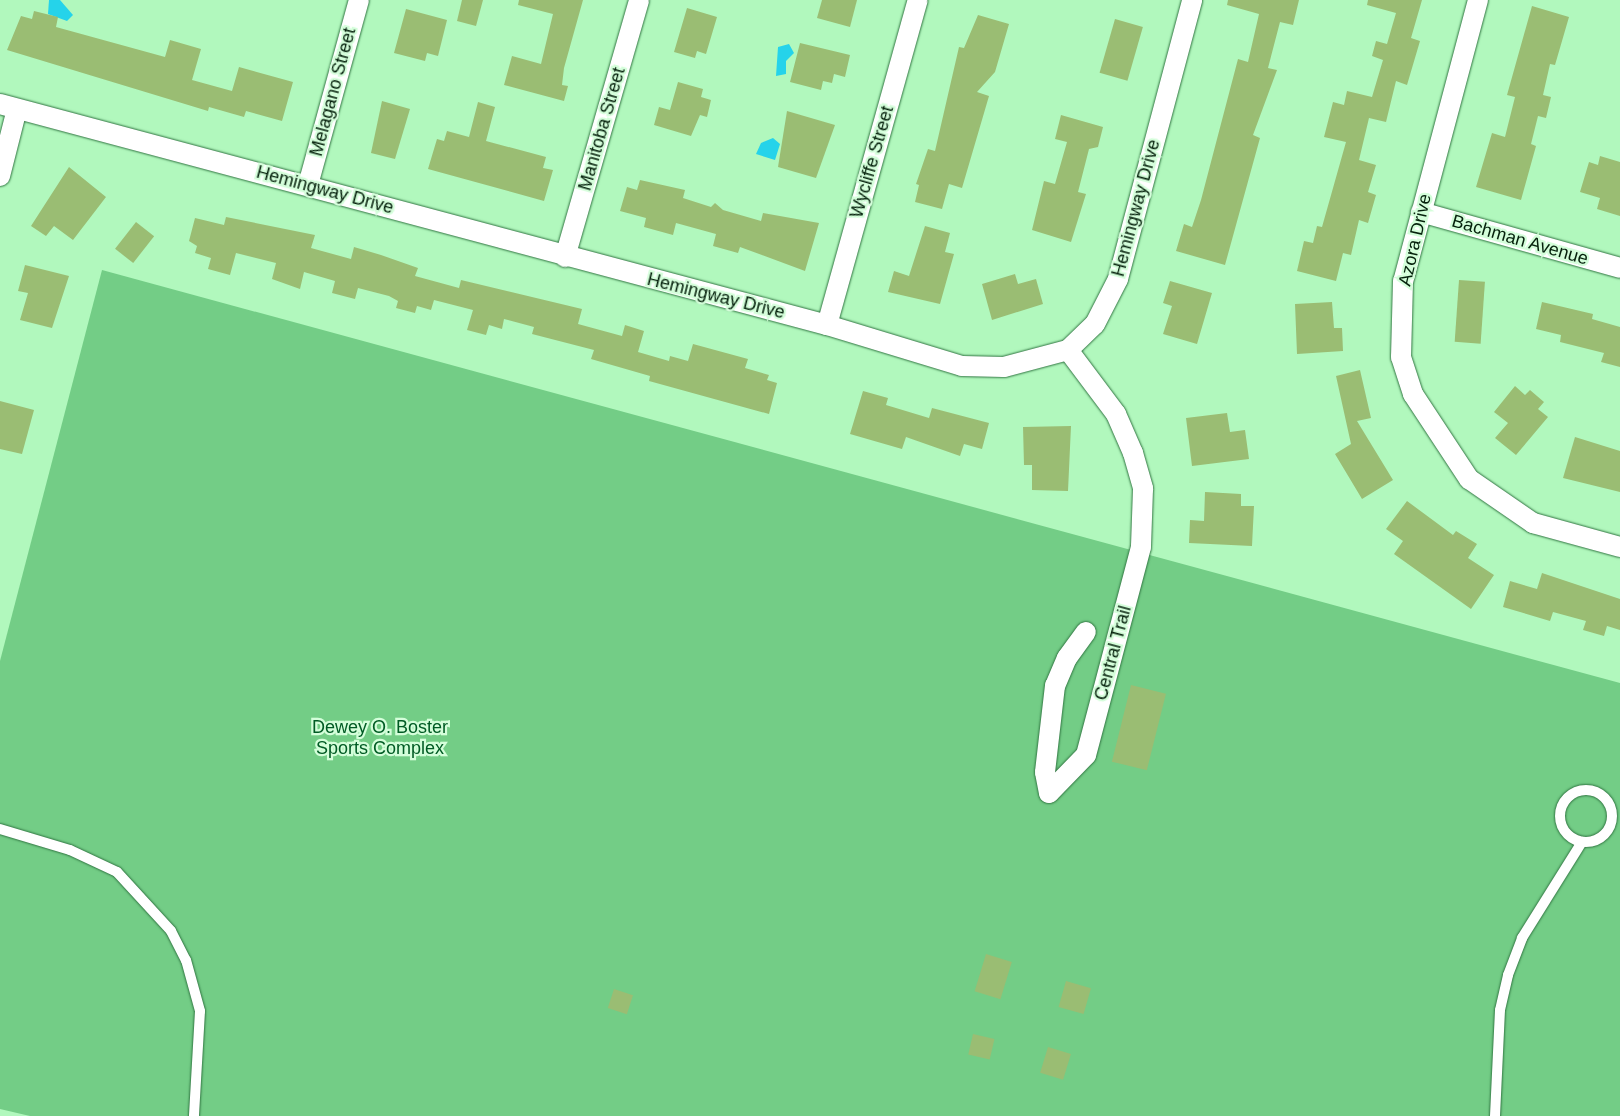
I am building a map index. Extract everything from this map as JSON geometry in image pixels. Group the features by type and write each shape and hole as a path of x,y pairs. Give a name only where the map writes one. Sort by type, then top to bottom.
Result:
{"street":[{"name":"Melagano Street","path":"308,184 359,0"},
{"name":"Manitoba Street","path":"565,257 638,0"},
{"name":"Wycliffe Street","path":"827,325 918,0"},
{"name":"Hemingway Drive","path":"9,107 308,184 565,257 827,325 962,366 1004,368 1068,350 1094,324 1118,279 1192,0"},
{"name":"Azora Drive","path":"1478,0 1403,281 1401,358 1413,394 1440,441 1469,479 1533,523 1620,547"},
{"path":"0,176 9,107"},
{"name":"Bachman Avenue","path":"1421,212 1620,268"},
{"name":"Central Trail","path":"1068,350 1116,414 1134,453 1143,489 1141,547 1086,755 1049,793 1045,772 1055,686 1066,658 1086,632"}],"lane":[{"path":"1495,1116 1500,1010 1508,975 1522,938 1582,842 1602,837 1612,818 1609,804 1593,791 1574,793 1562,808 1563,828 1582,842"},
{"path":"0,829 70,850 117,872 171,931 192,975 200,1011 194,1116"}],"green space":[{"name":"Dewey O. Boster Sports Complex","path":"102,270 1620,683 1620,1116 30,1116 0,1109 0,661"}],"water":[{"path":"49,0 60,0 73,15 67,21 48,14"},
{"path":"789,44 794,53 786,61 786,74 776,76 778,47"},
{"path":"773,138 780,144 775,160 756,154 761,143"}],"building":[{"path":"462,0 483,0 476,26 457,21"},
{"path":"519,0 583,0 564,68 562,85 568,86 564,101 504,85 512,56 541,64 553,14 518,5"},
{"path":"822,0 857,0 850,27 817,18"},
{"path":"1228,0 1299,0 1293,25 1280,22 1268,68 1277,70 1253,135 1260,138 1225,265 1176,251 1184,224 1192,227 1201,200 1238,59 1248,62 1259,14 1227,5"},
{"path":"1368,0 1422,0 1411,38 1420,41 1407,85 1396,81 1386,122 1369,118 1359,160 1376,165 1368,192 1376,195 1368,223 1359,220 1351,255 1343,253 1336,281 1297,271 1304,241 1313,243 1317,226 1322,227 1346,142 1324,137 1333,102 1344,105 1347,91 1372,97 1383,60 1372,56 1376,41 1387,44 1396,13 1367,5"},
{"path":"1532,6 1569,17 1555,65 1550,64 1543,95 1551,97 1546,118 1538,116 1531,144 1536,146 1521,200 1476,187 1492,133 1505,137 1515,97 1507,95"},
{"path":"687,8 717,17 706,54 697,51 695,58 674,52"},
{"path":"406,9 447,20 438,56 427,53 425,61 394,53"},
{"path":"34,11 58,17 56,27 165,57 170,40 201,49 192,80 232,91 239,67 293,82 282,121 246,111 244,117 209,107 208,111 7,50 21,16 32,19"},
{"path":"978,15 1009,24 995,72 977,92 989,96 962,188 949,184 942,209 915,202 919,185 916,184 928,149 935,151 959,47 964,48"},
{"path":"1115,19 1143,27 1127,81 1100,73"},
{"path":"800,43 850,55 845,77 834,74 832,83 823,81 821,90 790,82"},
{"path":"678,82 703,89 701,97 711,100 707,117 700,115 691,136 654,125 659,107 670,110"},
{"path":"382,101 410,109 395,159 371,153"},
{"path":"478,102 495,107 486,141 546,157 543,168 553,170 544,201 428,169 437,139 444,141 447,131 469,137"},
{"path":"787,111 835,125 816,178 778,167"},
{"path":"1061,115 1103,127 1098,147 1089,149 1078,192 1086,194 1071,242 1032,230 1044,181 1055,184 1067,142 1055,139"},
{"path":"1600,156 1620,162 1620,216 1597,209 1600,198 1580,192 1589,162 1598,165"},
{"path":"69,167 106,197 73,240 54,226 46,236 31,226"},
{"path":"640,180 685,190 683,198 711,207 715,203 723,210 761,221 763,213 819,223 805,271 740,247 738,253 713,246 716,234 676,223 673,235 644,227 646,218 620,211 627,187 637,190"},
{"path":"226,217 315,235 311,248 351,259 354,247 381,255 418,268 415,276 459,288 461,280 582,309 578,324 622,336 625,325 644,331 638,352 669,361 670,356 688,361 693,344 748,359 745,368 769,375 767,380 777,383 769,414 649,381 650,376 591,359 594,350 532,334 534,327 504,319 502,329 489,325 486,335 467,330 473,310 434,300 431,310 417,306 415,313 396,308 398,301 389,296 358,288 355,299 332,293 335,281 304,272 300,289 272,279 276,263 236,253 230,275 208,269 211,258 195,253 197,246 189,241 195,218 224,225"},
{"path":"136,222 154,236 133,263 115,249"},
{"path":"925,226 950,233 945,252 954,254 940,304 888,292 894,271 909,276"},
{"path":"25,265 69,276 52,328 20,320 28,293 18,291"},
{"path":"1015,274 1018,284 1036,279 1043,304 992,320 982,284"},
{"path":"1459,280 1485,282 1481,344 1455,342"},
{"path":"1170,281 1212,293 1197,344 1163,334 1172,306 1163,303"},
{"path":"1332,302 1334,328 1342,328 1343,351 1297,354 1295,304"},
{"path":"1542,302 1593,314 1592,319 1620,327 1620,367 1601,362 1604,353 1560,342 1561,335 1536,329"},
{"path":"1360,370 1371,418 1357,421 1393,480 1362,499 1335,454 1351,444 1336,376"},
{"path":"1515,386 1525,395 1530,390 1544,402 1538,409 1548,417 1516,455 1495,438 1508,423 1494,412"},
{"path":"863,391 888,398 886,405 929,418 932,408 989,423 982,449 964,444 960,456 906,437 902,449 850,434"},
{"path":"0,401 34,410 22,454 0,449"},
{"path":"1227,413 1230,432 1245,430 1249,459 1192,466 1186,418"},
{"path":"1071,426 1068,491 1032,490 1032,465 1024,465 1023,427"},
{"path":"1575,437 1620,451 1620,492 1563,478"},
{"path":"1205,492 1241,494 1241,506 1254,506 1252,546 1189,543 1190,520 1204,521"},
{"path":"1407,501 1453,535 1456,531 1477,544 1468,558 1494,575 1471,609 1394,554 1403,541 1386,529"},
{"path":"1542,573 1620,599 1620,630 1607,626 1604,636 1583,630 1586,621 1553,612 1550,621 1503,607 1510,581 1537,589"},
{"path":"1131,685 1166,694 1147,770 1112,762"},
{"path":"986,954 1012,962 1000,999 975,991"},
{"path":"1066,981 1091,988 1084,1014 1059,1007"},
{"path":"614,989 633,995 627,1014 608,1008"},
{"path":"973,1034 994,1039 990,1059 968,1054"},
{"path":"1048,1047 1071,1054 1063,1080 1040,1073"}]}
